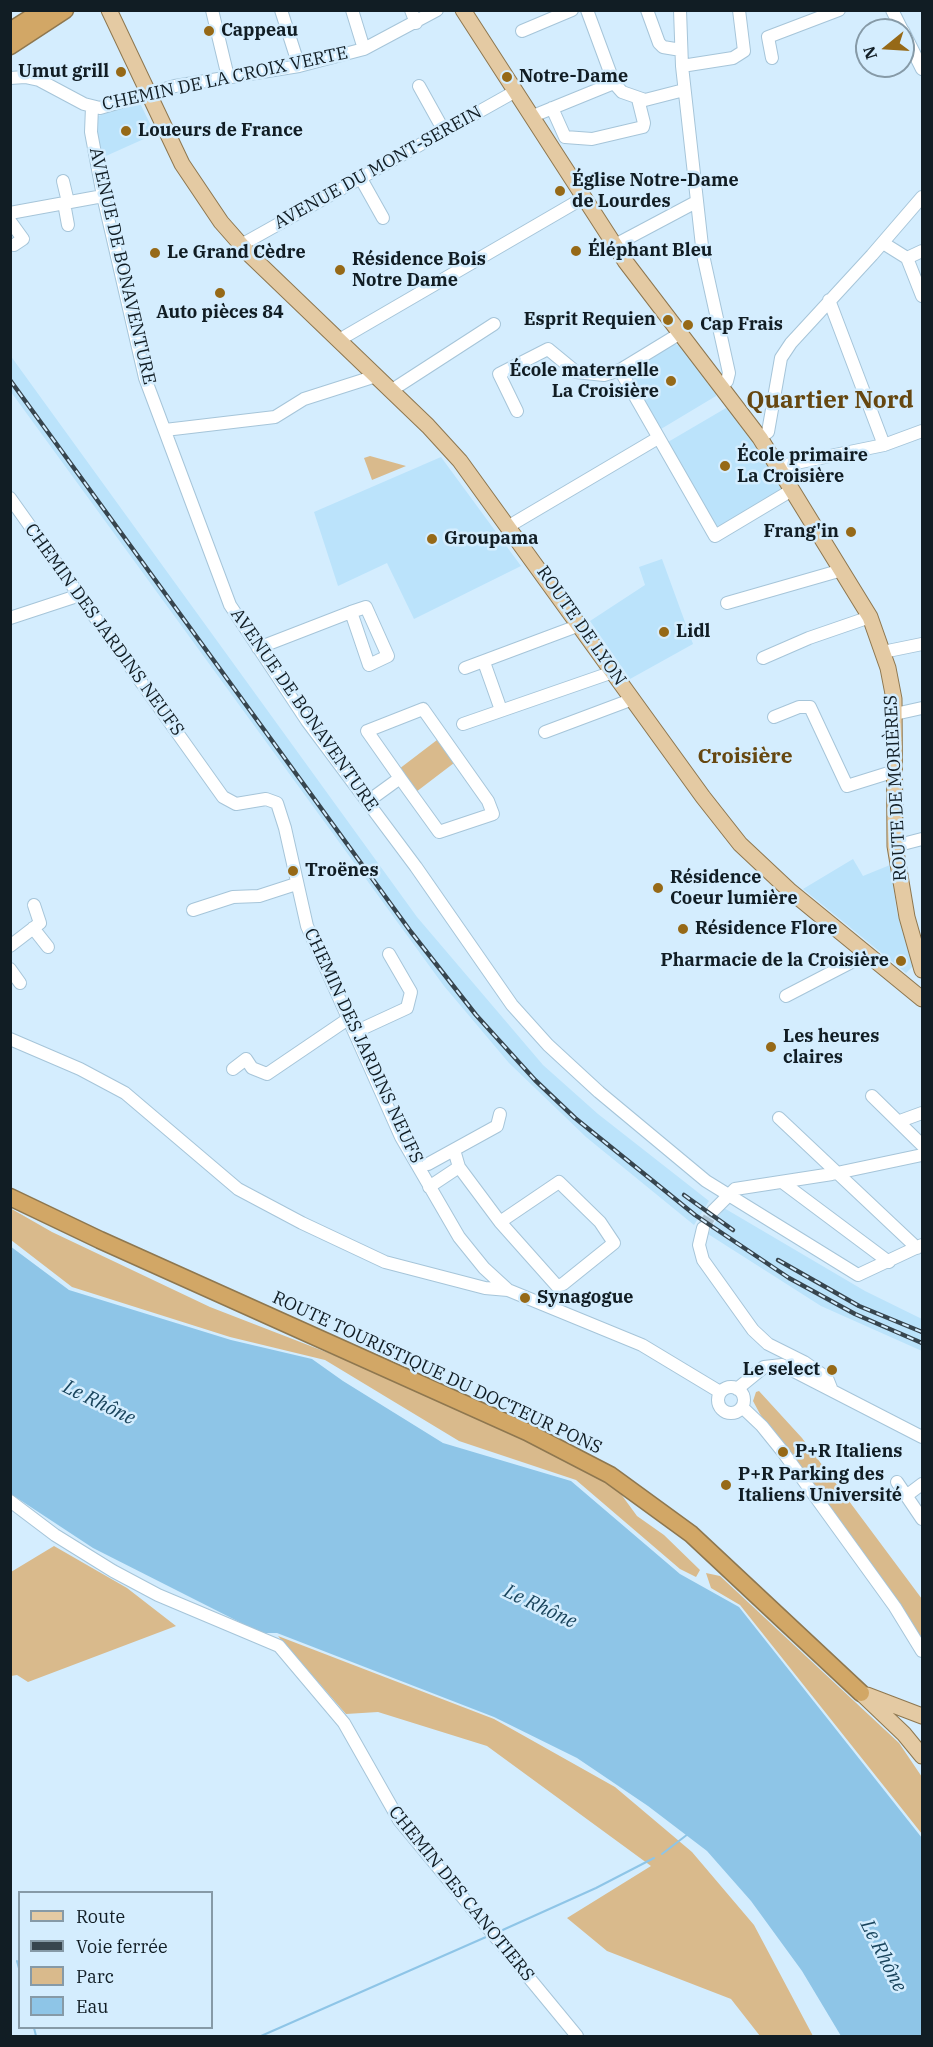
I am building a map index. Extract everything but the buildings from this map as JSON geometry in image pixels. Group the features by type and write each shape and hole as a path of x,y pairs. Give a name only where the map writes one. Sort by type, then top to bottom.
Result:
{"highway":[{"path":"10,31 71,10"},
{"path":"10,46 54,14"},
{"name":"ROUTE TOURISTIQUE DU DOCTEUR PONS","path":"10,1197 100,1240 527,1432 610,1475 691,1533 861,1693"}],"main road":[{"name":"ROUTE DE LYON","path":"109,10 196,188 241,245 443,442 509,526 710,807 740,844 789,890 917,994"},
{"name":"ROUTE DE MORIÈRES","path":"463,10 615,245 760,438 870,617 883,652 895,714 895,846 906,917 922,970 917,994"},
{"path":"861,1693 922,1716"},
{"path":"861,1693 904,1734 922,1756"}],"street":[{"path":"212,10 228,77"},
{"path":"281,10 299,66"},
{"path":"352,10 364,49"},
{"path":"411,10 416,23"},
{"name":"CHEMIN DE LA CROIX VERTE","path":"10,78 25,77 39,80 92,107 110,106 150,94 228,77 299,66 364,49 437,10"},
{"path":"522,31 572,10"},
{"path":"587,10 614,83 622,92 645,100 684,90"},
{"path":"647,10 659,43 663,47 681,50"},
{"path":"680,10 684,90 703,255 729,373 728,381 723,386"},
{"path":"682,66 734,58 744,51 739,10"},
{"path":"772,58 768,37 839,10"},
{"path":"915,55 922,69"},
{"path":"533,116 614,83"},
{"path":"419,86 444,131"},
{"name":"AVENUE DU MONT-SEREIN","path":"241,245 516,91"},
{"path":"552,108 565,137 592,139 643,128 644,123 638,99"},
{"name":"AVENUE DE BONAVENTURE","path":"92,107 91,132 103,196 145,378 230,605 307,721 368,802 512,1005 548,1045 599,1092 727,1196 858,1275 889,1262"},
{"path":"360,177 383,218"},
{"path":"63,181 68,225"},
{"path":"14,245 23,239 11,221 66,203 103,196"},
{"path":"339,340 585,196"},
{"path":"760,438 768,432 781,358 801,329 883,243 922,197"},
{"path":"615,245 696,202"},
{"path":"883,243 907,258 922,296"},
{"path":"907,258 922,251"},
{"path":"829,300 884,446"},
{"path":"392,390 494,324"},
{"path":"517,411 499,374 548,349 565,366 576,372 604,375 620,370 680,334"},
{"path":"620,370 716,536 792,490"},
{"path":"165,430 275,417 304,399 376,376"},
{"path":"779,469 786,465 884,446 922,431"},
{"path":"509,526 658,438"},
{"name":"CHEMIN DES JARDINS NEUFS","path":"10,498 223,797 236,804 266,799 277,803 308,928 401,1137 467,1249 508,1290"},
{"path":"727,603 842,570"},
{"path":"10,618 80,595"},
{"path":"258,648 351,612"},
{"path":"763,658 809,638 870,617"},
{"path":"465,668 580,625"},
{"path":"883,652 922,644"},
{"path":"485,664 501,710"},
{"path":"464,724 613,672"},
{"path":"545,732 633,699"},
{"path":"774,717 799,707 810,707 848,786 895,771"},
{"path":"895,714 922,708"},
{"path":"423,709 488,801 493,814 439,832 400,778 367,731 423,709"},
{"path":"368,802 400,778"},
{"path":"895,846 922,839"},
{"path":"194,910 233,897 259,896 296,884"},
{"path":"12,940 40,923 34,904"},
{"path":"33,928 48,947"},
{"path":"355,1032 407,1008 411,992 389,954"},
{"path":"786,996 867,954"},
{"path":"10,969 20,983"},
{"path":"233,1069 246,1059 252,1068 267,1074 348,1018"},
{"path":"10,1039 80,1069 125,1093 238,1189 302,1223 385,1262 485,1288 508,1290 642,1345 720,1392"},
{"path":"872,1096 922,1145"},
{"path":"900,1122 922,1113"},
{"path":"428,1164 497,1126 500,1114"},
{"path":"779,1118 920,1246 889,1262 782,1182"},
{"path":"454,1150 459,1167 500,1222 557,1286 563,1284 612,1246 612,1238 600,1222 559,1182 500,1222"},
{"path":"714,1211 735,1189 922,1155"},
{"path":"429,1187 459,1167"},
{"path":"703,1228 699,1245 704,1260 753,1330 768,1344 804,1362 827,1378 831,1388"},
{"path":"737,1389 756,1371 777,1364 831,1388 922,1437"},
{"path":"728,1387 737,1389 744,1399 742,1407 732,1413 723,1410 718,1402 720,1392 728,1387"},
{"path":"742,1407 762,1425 783,1452 896,1607 922,1651"},
{"path":"897,1482 922,1519"},
{"path":"906,1496 922,1484"},
{"name":"CHEMIN DES CANOTIERS","path":"10,1501 55,1535 112,1571 158,1595 279,1646 344,1723 399,1820 577,2037"},
{"path":"897,1706 922,1710"}],"shaded area":[{"name":"Loueurs de France","path":"139,101 155,134 97,160 93,118"},
{"name":"École maternelle La Croisière","path":"674,344 679,345 717,391 716,396 661,429 627,372"},
{"path":"10,355 417,917 543,1065 598,1114 709,1201 694,1225 586,1137 509,1063 444,986 11,392"},
{"name":"École primaire La Croisière","path":"726,408 731,409 784,491 717,528 668,442"},
{"name":"Groupama","path":"441,457 521,566 414,619 387,563 338,586 314,512"},
{"path":"662,559 693,644 630,679 590,621 645,585 639,567"},
{"path":"853,859 863,876 890,865 897,912 913,966 906,973 803,889"},
{"path":"724,1208 865,1291 922,1319 922,1351 821,1306 708,1234"}],"green space":[{"path":"370,456 406,466 372,480 364,458"},
{"path":"437,740 454,763 416,792 399,769"},
{"path":"10,1208 52,1232 210,1307 357,1364 562,1455 618,1490 637,1516 664,1535 700,1570 696,1577 680,1569 576,1480 459,1441 325,1360 230,1337 72,1287 11,1240"},
{"path":"759,1391 802,1438 922,1599 922,1640 760,1414 753,1401 756,1392"},
{"path":"54,1546 127,1588 176,1626 28,1682 17,1675 11,1676 11,1572"},
{"path":"706,1573 720,1576 899,1743 922,1777 922,1834 740,1605 711,1588"},
{"path":"278,1636 494,1719 615,1787 692,1852 754,1925 813,2036 760,2036 731,1999 607,1951 567,1918 651,1866 487,1746 378,1712 346,1714"}],"water":[{"name":"Le Rhône","path":"10,1246 69,1290 231,1340 312,1359 443,1443 571,1481 680,1574 739,1607 922,1838 922,2036 841,2036 802,1971 751,1901 707,1851 648,1806 577,1758 494,1717 277,1633 261,1633 93,1548 11,1494"}],"waterway":[{"path":"662,1854 688,1834"},
{"path":"496,1933 596,1888 654,1858"},
{"path":"261,2036 486,1937"},
{"path":"34,2029 36,2036"}],"tunnel":[{"path":"703,1228 713,1211"}],"railway":[{"path":"10,380 411,932 476,1015 535,1080 575,1118 695,1215 789,1278 855,1314 922,1343"},
{"path":"684,1195 733,1230"},
{"path":"778,1260 859,1306 922,1332"}],"place":[{"name":"Cappeau","path":"209,31"},
{"name":"Umut grill","path":"121,72"},
{"name":"Notre-Dame","path":"507,77"},
{"name":"Loueurs de France","path":"126,131"},
{"name":"Église Notre-Dame de Lourdes","path":"560,191"},
{"name":"Éléphant Bleu","path":"576,251"},
{"name":"Le Grand Cèdre","path":"155,253"},
{"name":"Résidence Bois Notre Dame","path":"340,270"},
{"name":"Auto pièces 84","path":"220,293"},
{"name":"Esprit Requien","path":"668,320"},
{"name":"Cap Frais","path":"688,325"},
{"name":"École maternelle La Croisière","path":"671,381"},
{"name":"École primaire La Croisière","path":"725,466"},
{"name":"Frang'in","path":"851,532"},
{"name":"Groupama","path":"432,539"},
{"name":"Lidl","path":"664,632"},
{"name":"Troënes","path":"293,871"},
{"name":"Résidence Coeur lumière","path":"658,888"},
{"name":"Résidence Flore","path":"683,929"},
{"name":"Pharmacie de la Croisière","path":"901,961"},
{"name":"Les heures claires","path":"771,1047"},
{"name":"Synagogue","path":"525,1298"},
{"name":"Le select","path":"832,1370"},
{"name":"P+R Italiens","path":"783,1452"},
{"name":"P+R Parking des Italiens Université","path":"726,1485"}],"district":[{"name":"Quartier Nord","path":"830,401"},
{"name":"Croisière","path":"745,757"}]}
